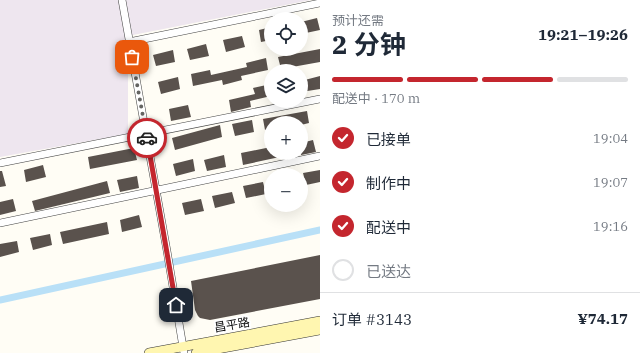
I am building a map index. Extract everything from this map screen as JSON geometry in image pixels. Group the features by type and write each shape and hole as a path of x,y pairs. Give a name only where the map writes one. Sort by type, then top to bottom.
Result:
{"main road":[{"name":"昌平路","path":"149,353 183,350 320,321"},
{"name":"昌平路","path":"196,353 320,330"}],"street":[{"path":"122,0 172,277 183,350"},
{"path":"129,42 320,3"},
{"path":"0,163 320,99"},
{"path":"0,223 320,156"}],"shaded area":[{"path":"0,0 311,0 128,36 128,134 0,157"}],"building":[{"path":"317,18 320,30 308,33 308,20"},
{"path":"264,29 264,41 261,42 259,30"},
{"path":"242,36 245,47 226,52 223,40"},
{"path":"206,44 209,56 190,60 187,49"},
{"path":"320,49 320,62 308,64 280,64 278,57 308,56 308,51"},
{"path":"173,50 175,62 156,66 153,55"},
{"path":"266,58 267,64 264,64 264,71 241,76 242,80 223,85 222,80 193,86 191,74 210,70 211,75 247,67 246,63"},
{"path":"320,76 320,89 308,91 308,79"},
{"path":"178,77 180,89 161,94 158,82"},
{"path":"264,86 264,98 250,101 251,107 231,112 229,100 255,94 253,88"},
{"path":"188,105 191,117 171,121 169,109"},
{"path":"307,111 308,116 280,116"},
{"path":"252,120 254,132 235,136 232,124"},
{"path":"220,125 222,137 175,150 172,138"},
{"path":"313,140 316,152 308,154 308,141"},
{"path":"134,148 137,160 90,169 88,157"},
{"path":"264,148 264,160 266,160 243,165 241,153"},
{"path":"224,155 226,167 207,171 204,160"},
{"path":"193,159 195,171 176,176 173,164"},
{"path":"43,165 46,177 26,182 24,170"},
{"path":"320,170 320,182 308,185 308,172"},
{"path":"0,171 2,171 6,186 0,187"},
{"path":"137,176 139,188 120,192 117,180"},
{"path":"107,181 110,193 35,211 32,201"},
{"path":"263,182 264,194 246,198 243,186"},
{"path":"232,192 235,203 215,208 212,196"},
{"path":"13,199 16,211 0,215 0,202"},
{"path":"201,199 204,211 185,215 182,203"},
{"path":"139,215 142,227 122,232 120,220"},
{"path":"107,222 109,234 63,244 60,232"},
{"path":"50,234 52,245 33,250 30,238"},
{"path":"17,241 19,252 0,257 0,244"},
{"path":"320,255 320,299 210,320 200,318 195,310 191,281"}],"waterway":[{"path":"0,300 320,230"}],"way so far":[{"path":"132,57 147,138"}],"route":[{"path":"147,138 176,305"}]}
